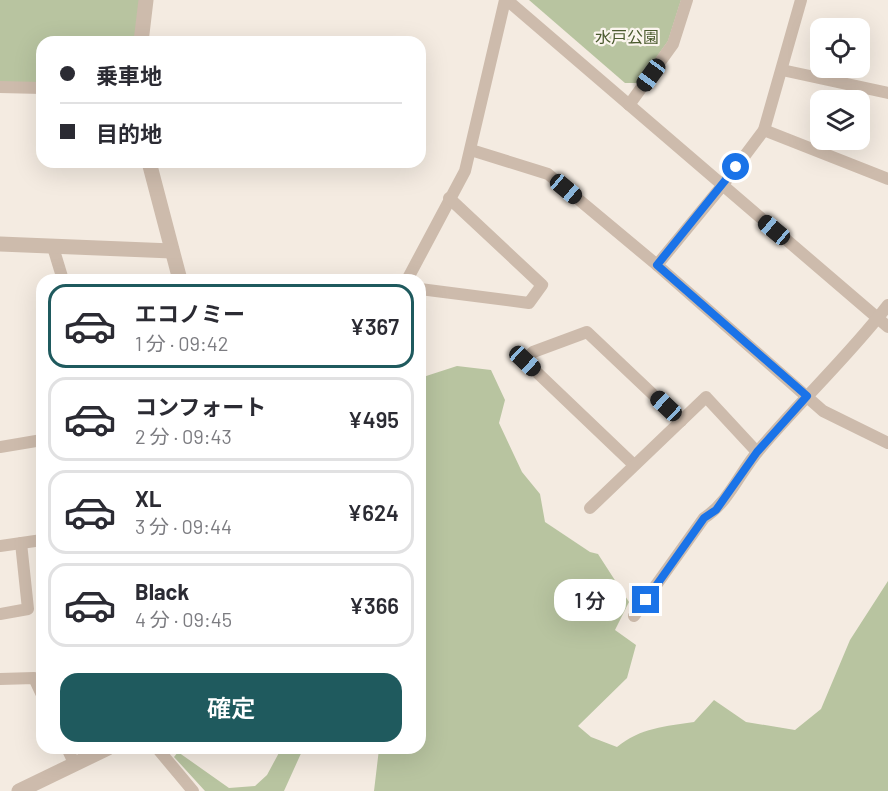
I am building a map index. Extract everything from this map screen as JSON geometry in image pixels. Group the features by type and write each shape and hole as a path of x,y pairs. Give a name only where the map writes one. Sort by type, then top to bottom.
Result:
{"street":[{"path":"142,36 146,0"},
{"path":"410,274 465,171 506,0 888,327"},
{"path":"629,105 673,44 687,0"},
{"path":"657,265 722,186 764,130 801,0"},
{"path":"782,70 888,93"},
{"path":"0,87 36,88"},
{"path":"764,130 888,179"},
{"path":"471,150 548,174 657,265 823,411 888,443"},
{"path":"150,168 178,274"},
{"path":"426,289 529,303 542,285 449,198"},
{"path":"0,244 171,251"},
{"path":"53,247 61,274"},
{"path":"634,616 704,518 716,510 757,452 807,396 841,363 888,305"},
{"path":"634,465 525,361 533,352 586,332 681,421"},
{"path":"590,508 706,397 757,452"},
{"path":"0,447 36,441"},
{"path":"0,546 36,541"},
{"path":"0,614 28,609 21,543"},
{"path":"0,679 34,678 36,682"},
{"path":"70,754 75,765"},
{"path":"19,791 96,754"},
{"path":"162,754 193,791"}],"green space":[{"path":"0,0 142,0 138,36 36,36 36,84 0,82"},
{"name":"水戸公園","path":"529,0 681,0 668,41 638,83 625,83"},
{"path":"457,366 491,370 505,400 499,423 522,472 540,494 545,522 590,552 598,554 629,602 615,630 636,645 627,678 578,726 591,737 617,747 644,732 694,722 714,700 746,722 795,730 821,709 850,640 888,581 888,791 374,791 378,754 426,754 426,376"},
{"path":"181,754 229,788 255,786 267,775 278,754 301,754 284,791 205,791 174,757"}],"route":[{"path":"646,600 704,518 716,510 757,452 807,396 657,265 736,167"}]}
